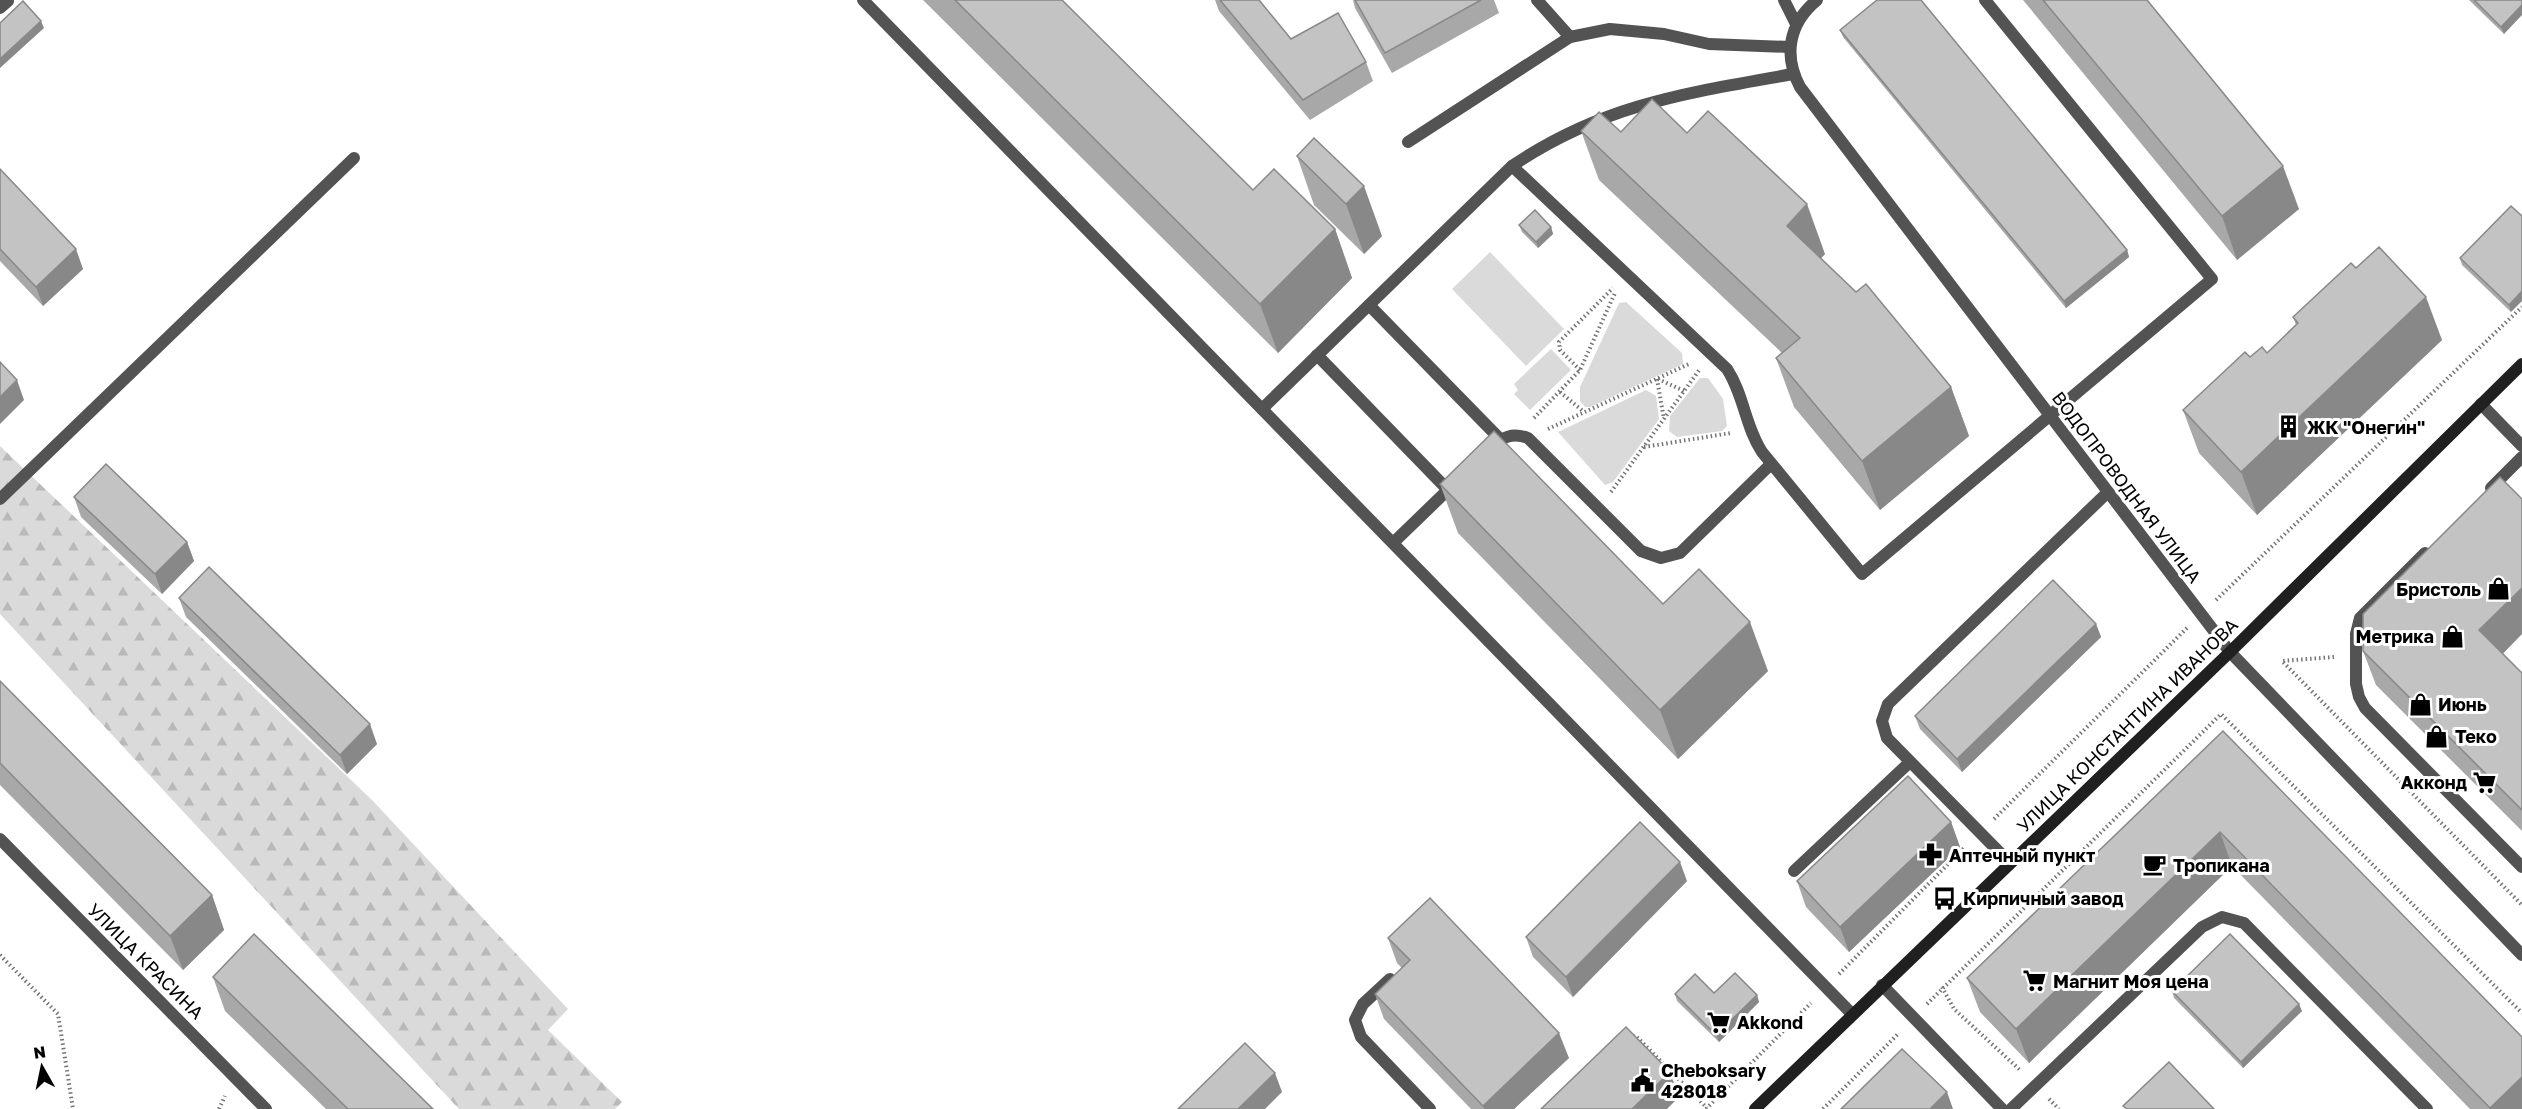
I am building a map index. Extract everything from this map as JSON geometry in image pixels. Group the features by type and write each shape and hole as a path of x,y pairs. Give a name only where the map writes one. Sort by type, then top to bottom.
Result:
{"street":[{"path":"863,0 1852,1014"},
{"path":"1537,0 1569,37"},
{"path":"1784,0 1796,24"},
{"name":"ВОДОПРОВОДНАЯ УЛИЦА","path":"1817,0 1806,9 1796,24 1790,47 1794,74 1800,87 2230,652 2522,955"},
{"path":"1512,166 1727,369 1737,386 1750,430 1772,464 1862,574 2049,414 2212,279 1985,0"},
{"path":"0,8 8,1"},
{"path":"1408,142 1569,37 1610,29 1664,34 1709,44 1790,47"},
{"path":"1262,409 1512,166 1554,139 1614,112 1683,94 1794,74"},
{"path":"0,499 354,158"},
{"path":"1369,305 1500,439"},
{"path":"1317,355 1448,490"},
{"name":"УЛИЦА КОНСТАНТИНА ИВАНОВА","path":"1755,1109 2230,652 2522,364"},
{"path":"2481,404 2522,446"},
{"path":"1478,461 1500,439 1523,436 1641,551 1651,556 1670,557 1680,553 1772,464"},
{"path":"2480,499 2522,457"},
{"path":"1393,543 1463,476"},
{"path":"2010,863 1887,738 1882,721 1888,704 2108,492"},
{"path":"2438,540 2360,618 2356,634 2357,691 2365,708 2522,867"},
{"path":"1794,871 1910,762"},
{"name":"УЛИЦА КРАСИНА","path":"0,839 266,1109"},
{"path":"2011,1109 2202,927 2222,917 2244,923 2427,1109"},
{"path":"1390,979 1363,1004 1355,1020 1361,1037 1430,1109"},
{"path":"1882,985 2002,1109"}],"path":[{"path":"1523,436 1580,370 1621,281 1559,342 1560,350 1580,370"},
{"path":"1626,1037 1636,1036 1707,1109 1981,831 2201,614 2522,307"},
{"path":"1523,436 1584,412 1711,354"},
{"path":"1599,508 1711,354"},
{"path":"1657,379 1684,391"},
{"path":"1657,379 1664,419"},
{"path":"1560,392 1584,412"},
{"path":"1643,447 1750,430"},
{"path":"1823,1109 1942,987 2221,714 2522,1012"},
{"path":"0,955 58,1014 73,1109"},
{"path":"1942,987 1954,1009 2037,1085 2059,1109"}],"green space":[{"path":"1490,252 1564,329 1526,366 1452,289"},
{"path":"1626,302 1682,353 1683,364 1590,407 1585,407 1580,401 1580,387 1619,303"},
{"path":"1551,349 1571,370 1530,410 1514,394 1518,390 1514,384"},
{"path":"1700,378 1708,378 1723,399 1727,426 1722,431 1677,437 1669,431 1670,416"},
{"path":"1646,390 1656,396 1659,419 1613,482 1605,485 1558,432"},
{"path":"0,446 372,800 568,1009 548,1030 622,1102 615,1109 459,1109 0,614"}],"building":[{"path":"955,0 1062,0 1253,190 1274,169 1335,229 1260,304"},
{"path":"1220,0 1259,0 1291,39 1338,13 1366,62 1303,100"},
{"path":"1355,0 1481,0 1385,53"},
{"path":"1877,0 1921,0 2127,250 2064,301 1840,30"},
{"path":"2043,0 2147,0 2283,166 2222,216"},
{"path":"2474,0 2522,0 2522,5 2501,27"},
{"path":"23,1 41,21 0,59 0,23"},
{"path":"1652,99 1687,133 1708,111 1807,204 1787,226 1856,292 1866,284 1951,387 1862,461 1776,358 1800,338 1581,131 1599,112 1621,132"},
{"path":"1314,138 1364,186 1346,204 1297,156"},
{"path":"0,169 76,249 36,287 0,249"},
{"path":"2511,206 2522,216 2522,291 2509,305 2460,258"},
{"path":"1535,210 1551,227 1536,242 1519,225"},
{"path":"2379,247 2426,297 2241,472 2183,410 2245,352 2250,357 2262,347 2267,353 2298,323 2293,317 2351,263 2356,268"},
{"path":"0,362 17,380 0,397"},
{"path":"1494,431 1663,604 1699,569 1750,622 1660,710 1440,484"},
{"path":"106,464 187,542 155,574 74,497"},
{"path":"2500,477 2522,499 2522,588 2479,630 2522,673 2522,810 2363,651 2363,614"},
{"path":"209,567 370,724 340,755 179,598"},
{"path":"2053,580 2096,624 1957,759 1915,716"},
{"path":"0,681 212,895 170,936 0,763"},
{"path":"2223,731 2522,1037 2522,1077 2490,1108 2220,832 2016,1029 1967,978"},
{"path":"1908,776 1951,822 1840,927 1797,881"},
{"path":"1640,822 1680,862 1566,977 1526,937"},
{"path":"1430,898 1559,1033 1483,1106 1375,994 1410,960 1388,938"},
{"path":"254,934 433,1109 348,1109 213,977"},
{"path":"2230,934 2299,1004 2241,1062 2172,991"},
{"name":"Akkond","path":"1735,973 1757,995 1716,1035 1675,994 1695,974 1714,993"},
{"path":"1626,1027 1670,1072 1632,1109 1541,1109"},
{"path":"1245,1043 1275,1073 1238,1109 1178,1109"},
{"path":"1902,1049 1947,1092 1930,1109 1841,1109"},
{"path":"2169,1062 2214,1109 2127,1109 2123,1106"}],"place":[{"name":"ЖК \"Онегин\"","path":"2289,427"},
{"name":"Бристоль","path":"2499,589"},
{"name":"Метрика","path":"2452,636"},
{"name":"Июнь","path":"2420,704"},
{"name":"Теко","path":"2437,736"},
{"name":"Акконд","path":"2485,782"},
{"name":"Аптечный пункт","path":"1931,855"},
{"name":"Тропикана","path":"2155,865"},
{"name":"Кирпичный завод","path":"1945,898"},
{"name":"Магнит Моя цена","path":"2035,981"},
{"name":"Akkond","path":"1719,1022"},
{"name":"Cheboksary 428018","path":"1643,1080"}]}
